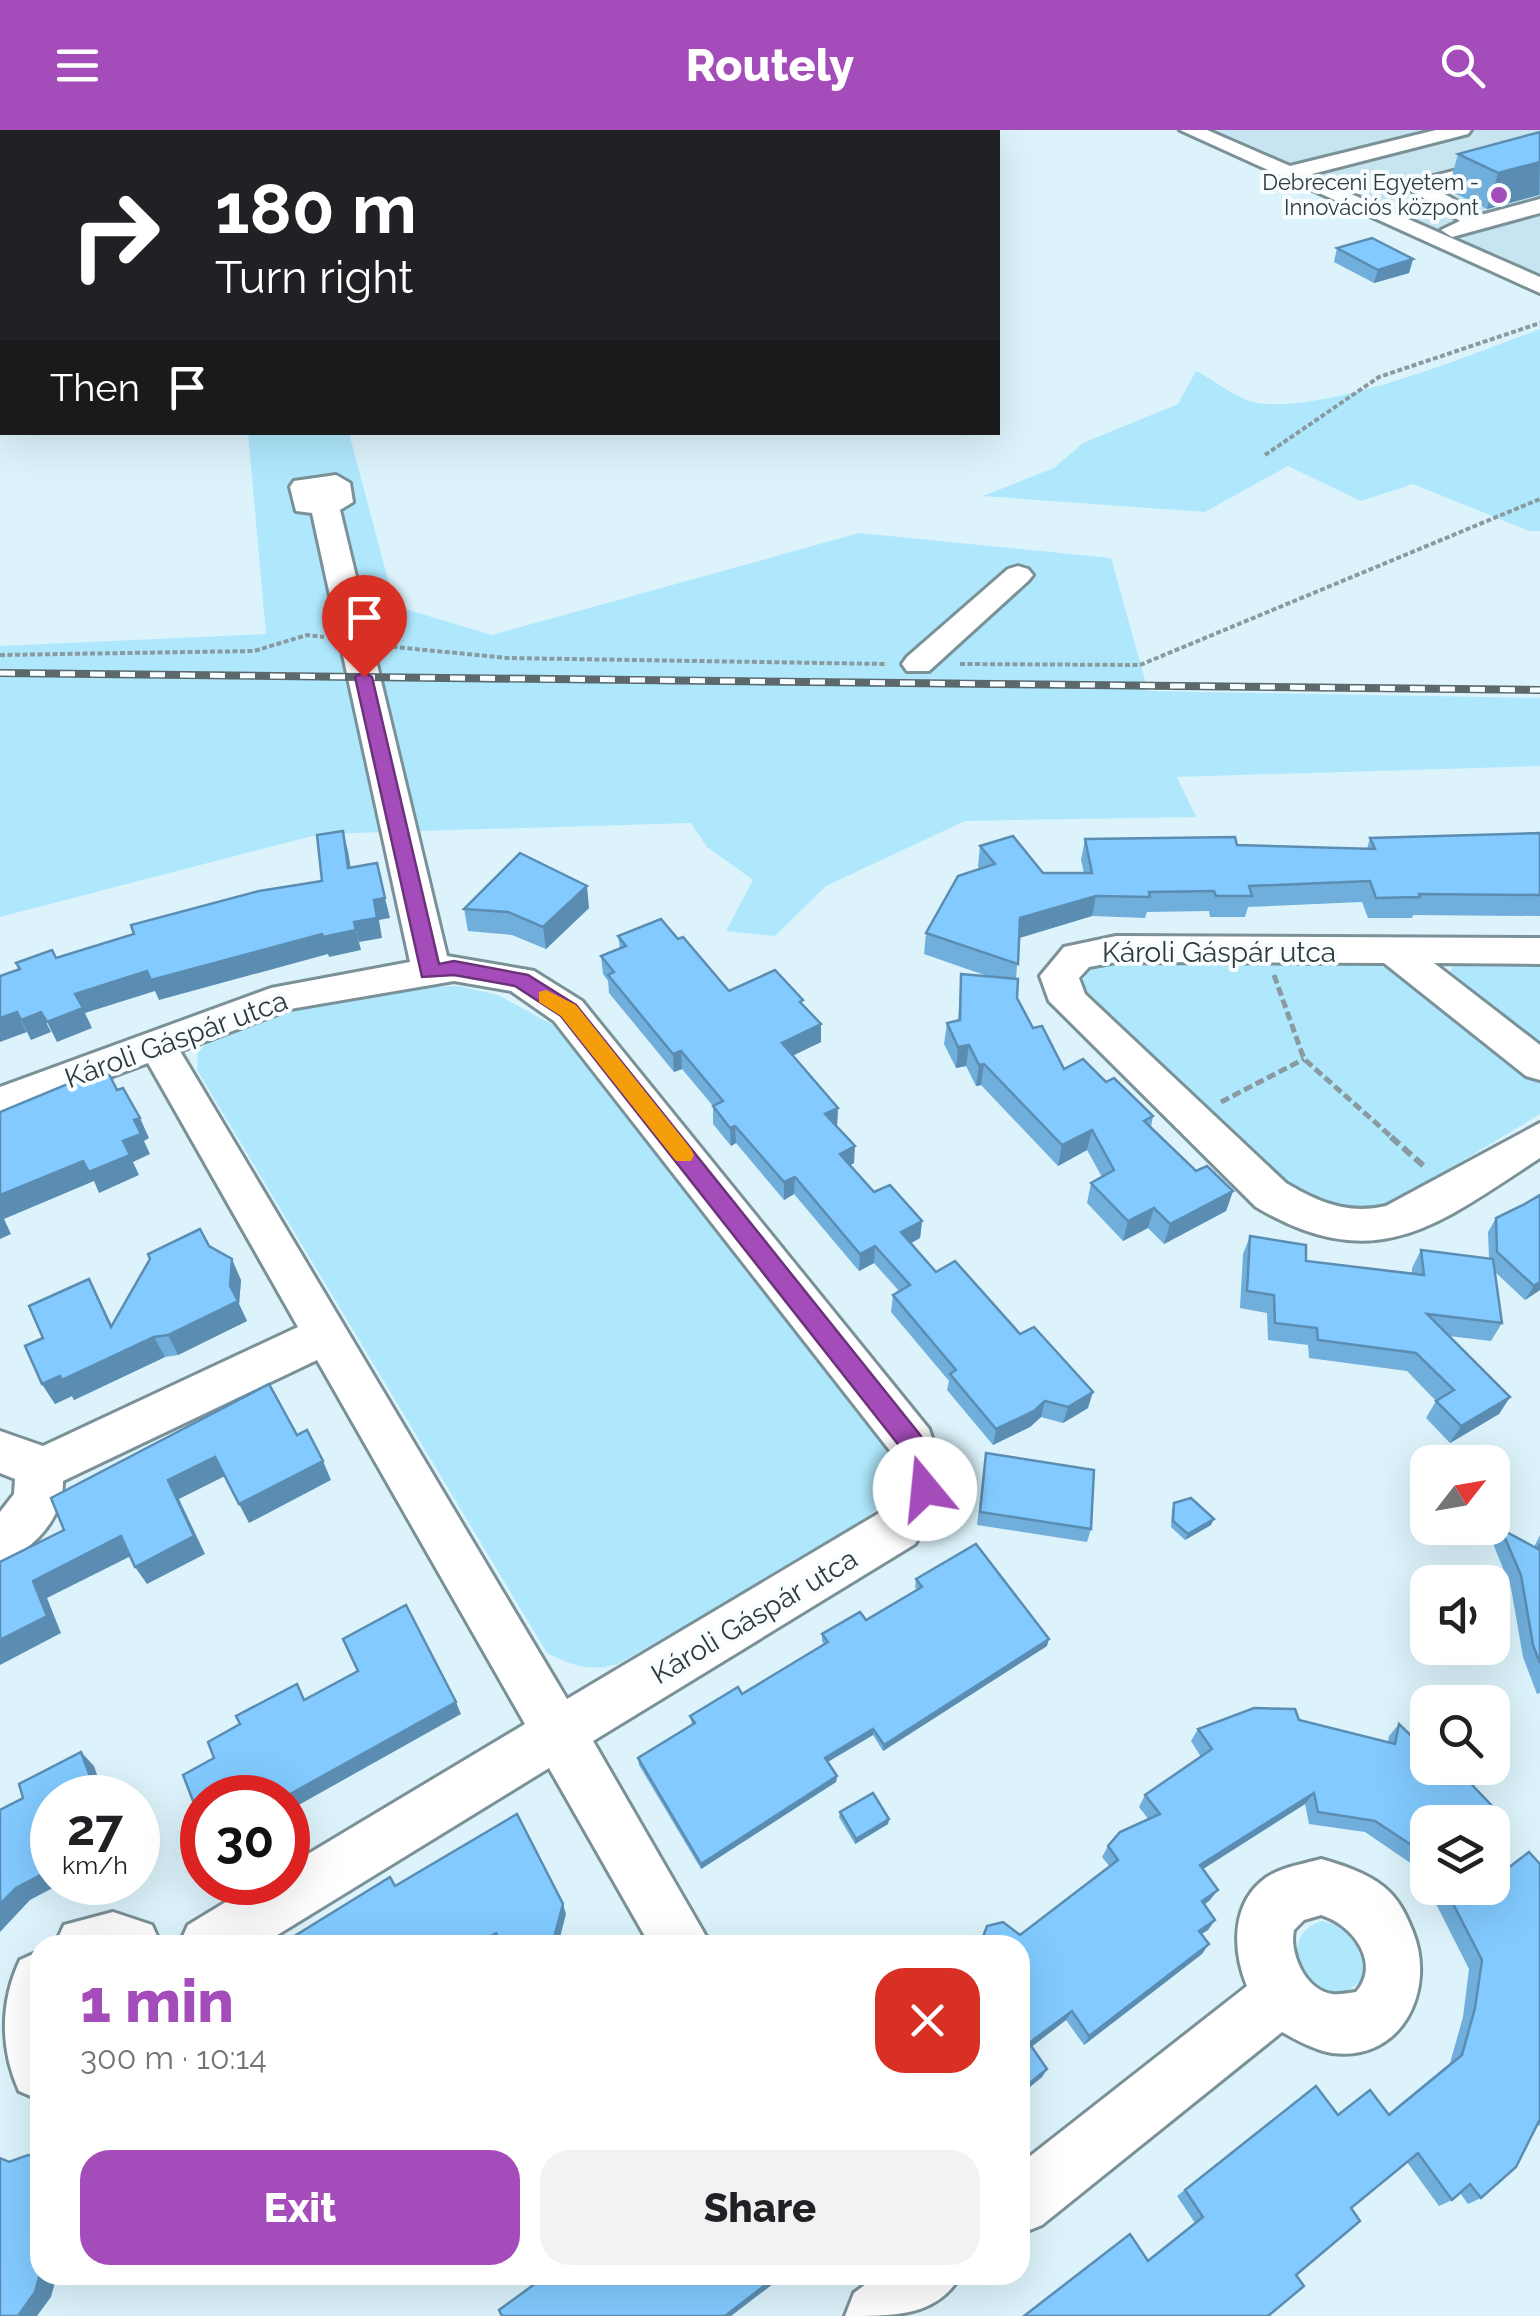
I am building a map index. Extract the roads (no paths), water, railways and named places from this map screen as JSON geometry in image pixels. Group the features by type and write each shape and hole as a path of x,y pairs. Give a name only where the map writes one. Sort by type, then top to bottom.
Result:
{"street":[{"path":"1190,130 1540,286"},
{"path":"1289,174 1461,130"},
{"path":"1355,137 1384,150"},
{"path":"1478,222 1428,196 1422,186 1540,154"},
{"path":"1428,236 1540,206"},
{"path":"324,503 429,972"},
{"path":"918,664 1018,575"},
{"name":"Károli Gáspár utca","path":"1540,951 1096,950 1078,956 1060,976 1068,1002 1270,1195 1301,1214 1337,1225 1374,1226 1402,1220 1540,1138"},
{"path":"1396,953 1540,1066"},
{"name":"Károli Gáspár utca","path":"0,1104 156,1042 284,997 454,968 520,980 568,1010 912,1443 925,1489 898,1528 225,1935"},
{"path":"156,1042 676,1935"},
{"path":"0,1541 30,1517 40,1485 18,1461 326,1335"},
{"path":"1030,2195 1283,1995"},
{"path":"30,2001 23,2030 30,2055"}],"railway":[{"path":"0,673 1540,690"}],"place":[{"name":"Debreceni Egyetem - Innovációs központ","path":"1499,195"}]}
